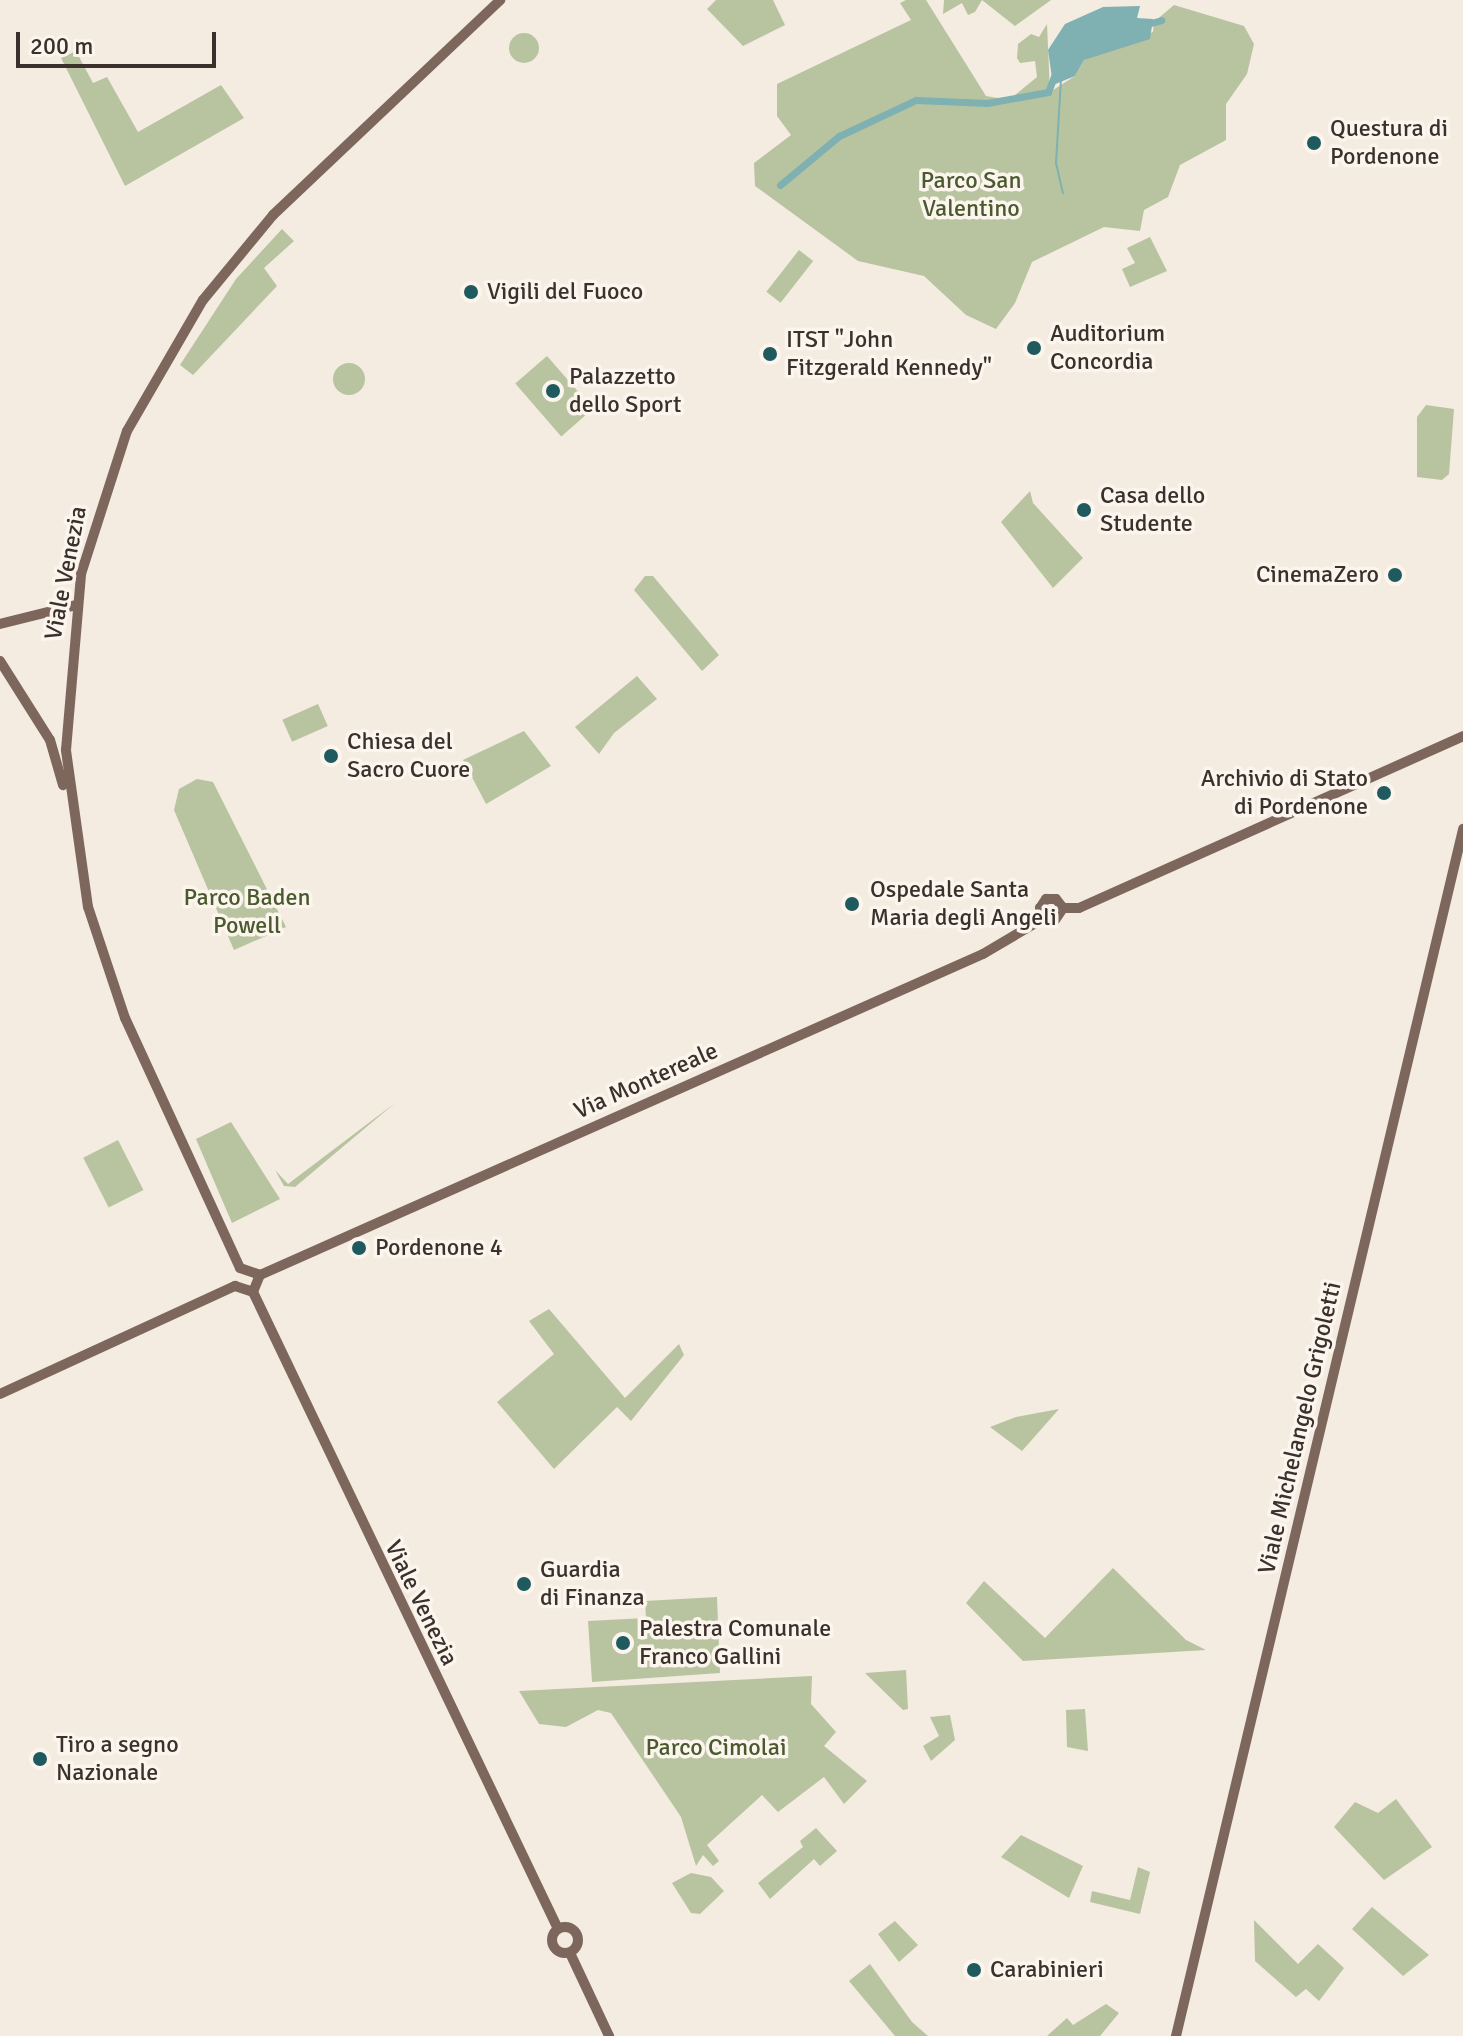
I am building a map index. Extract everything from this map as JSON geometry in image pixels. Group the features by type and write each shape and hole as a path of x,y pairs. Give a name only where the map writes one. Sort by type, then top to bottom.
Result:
{"main road":[{"name":"Viale Venezia","path":"240,1268 112,987 72,822 66,707 76,605 118,452 187,322 273,215 500,0"},
{"path":"0,632 5,624 76,605"},
{"path":"0,661 54,752 72,822"},
{"path":"1063,908 1079,908 1463,736"},
{"path":"1447,743 1463,747"},
{"name":"Viale Michelangelo Grigoletti","path":"1176,2036 1463,829"},
{"path":"1046,899 1059,900 1063,908 1055,920 1044,918 1040,908 1046,899"},
{"name":"Via Montereale","path":"260,1275 911,986 1044,918"},
{"path":"0,1394 235,1286 253,1292 260,1275 252,1267 240,1268 235,1286"},
{"name":"Viale Venezia","path":"253,1292 558,1929 552,1946 570,1953 609,2036"},
{"name":"Viale Venezia","path":"558,1929 577,1935 570,1953"}],"green space":[{"path":"716,0 773,0 785,25 743,46 707,9"},
{"name":"Parco San Valentino","path":"926,0 986,96 1009,100 1037,77 1035,61 1020,63 1017,58 1018,44 1031,34 1039,37 1047,24 1050,92 1075,76 1084,60 1153,32 1154,22 1174,5 1244,26 1254,44 1247,74 1226,104 1226,140 1180,165 1168,197 1144,210 1140,231 1104,227 1032,262 1015,303 996,329 966,315 924,276 858,261 755,186 754,163 791,135 777,116 777,84 911,20 900,3"},
{"path":"944,0 982,0 975,12 968,15 962,3 943,14"},
{"path":"982,0 1051,0 1015,26"},
{"path":"524,33 535,37 539,48 535,59 524,63 513,59 509,48 513,37"},
{"path":"76,51 93,83 107,77 138,132 221,85 244,118 125,186 61,58"},
{"path":"282,229 294,241 264,268 277,286 193,375 180,365 236,279"},
{"path":"1150,237 1167,271 1130,287 1122,269 1135,263 1127,248"},
{"path":"799,250 813,261 781,303 766,292"},
{"name":"Palazzetto dello Sport","path":"547,356 593,409 561,436 515,384"},
{"path":"349,363 360,368 365,379 360,390 349,395 338,390 333,379 338,368"},
{"path":"1426,405 1454,409 1449,474 1442,480 1417,477 1417,417"},
{"path":"1030,491 1033,503 1083,558 1053,588 1001,522"},
{"path":"645,576 653,576 719,655 702,671 634,590"},
{"path":"637,676 657,699 614,733 599,754 575,727"},
{"path":"318,704 328,726 292,742 282,720"},
{"path":"524,731 551,766 486,804 463,760"},
{"name":"Parco Baden Powell","path":"197,779 213,782 286,927 234,950 174,810 179,789"},
{"path":"395,1103 295,1187 284,1186 275,1170 288,1184"},
{"path":"231,1122 280,1199 232,1223 196,1139"},
{"path":"118,1140 143,1190 109,1208 83,1158"},
{"path":"549,1309 625,1398 679,1344 684,1355 631,1421 617,1407 554,1469 497,1402 554,1354 529,1321"},
{"path":"1059,1409 1022,1451 990,1427 1016,1417"},
{"path":"1113,1568 1186,1640 1206,1650 1023,1661 966,1603 984,1581 1045,1638"},
{"path":"717,1597 720,1673 592,1682 588,1621 646,1618 645,1601"},
{"path":"906,1670 908,1709 903,1710 865,1673"},
{"name":"Parco Cimolai","path":"812,1676 811,1704 836,1732 824,1746 867,1781 844,1804 824,1777 778,1812 762,1795 707,1845 719,1861 713,1866 703,1855 696,1866 681,1817 611,1713 598,1710 566,1727 539,1724 519,1691"},
{"path":"1085,1709 1088,1751 1067,1747 1066,1710"},
{"path":"950,1715 955,1740 931,1761 923,1746 939,1736 930,1717"},
{"path":"1396,1799 1432,1847 1384,1880 1334,1827 1355,1802 1378,1813"},
{"path":"816,1828 837,1851 820,1866 814,1859 770,1899 758,1883 803,1847 800,1841"},
{"path":"1021,1835 1083,1866 1069,1898 1001,1857"},
{"path":"1138,1867 1150,1872 1140,1914 1090,1902 1092,1891 1130,1900"},
{"path":"691,1873 711,1877 724,1891 700,1914 691,1913 672,1883"},
{"path":"1372,1907 1429,1955 1403,1976 1352,1929"},
{"path":"1254,1920 1298,1964 1318,1944 1344,1968 1319,2001 1306,1989 1296,1997 1255,1961"},
{"path":"895,1921 918,1945 899,1962 878,1934"},
{"path":"870,1964 912,2022 928,2036 895,2036 849,1981"},
{"path":"1106,2004 1119,2013 1100,2036 1047,2036 1067,2018 1073,2025"}],"water":[{"path":"1140,6 1137,18 1153,19 1150,39 1084,60 1075,76 1053,85 1048,50 1065,24 1103,7"}],"waterway":[{"path":"1144,25 1161,20"},
{"path":"780,185 839,136 916,100 987,103 1048,92 1056,71"},
{"path":"1061,79 1056,163 1063,193"}],"place":[{"name":"Questura di Pordenone","path":"1314,143"},
{"name":"Vigili del Fuoco","path":"471,292"},
{"name":"Auditorium Concordia","path":"1034,348"},
{"name":"ITST \"John Fitzgerald Kennedy\"","path":"770,354"},
{"name":"Palazzetto dello Sport","path":"553,391"},
{"name":"Casa dello Studente","path":"1084,510"},
{"name":"CinemaZero","path":"1395,575"},
{"name":"Chiesa del Sacro Cuore","path":"331,756"},
{"name":"Archivio di Stato di Pordenone","path":"1384,793"},
{"name":"Ospedale Santa Maria degli Angeli","path":"852,904"},
{"name":"Pordenone 4","path":"359,1248"},
{"name":"Guardia di Finanza","path":"524,1584"},
{"name":"Palestra Comunale Franco Gallini","path":"623,1643"},
{"name":"Tiro a segno Nazionale","path":"40,1759"},
{"name":"Carabinieri","path":"974,1970"}]}
